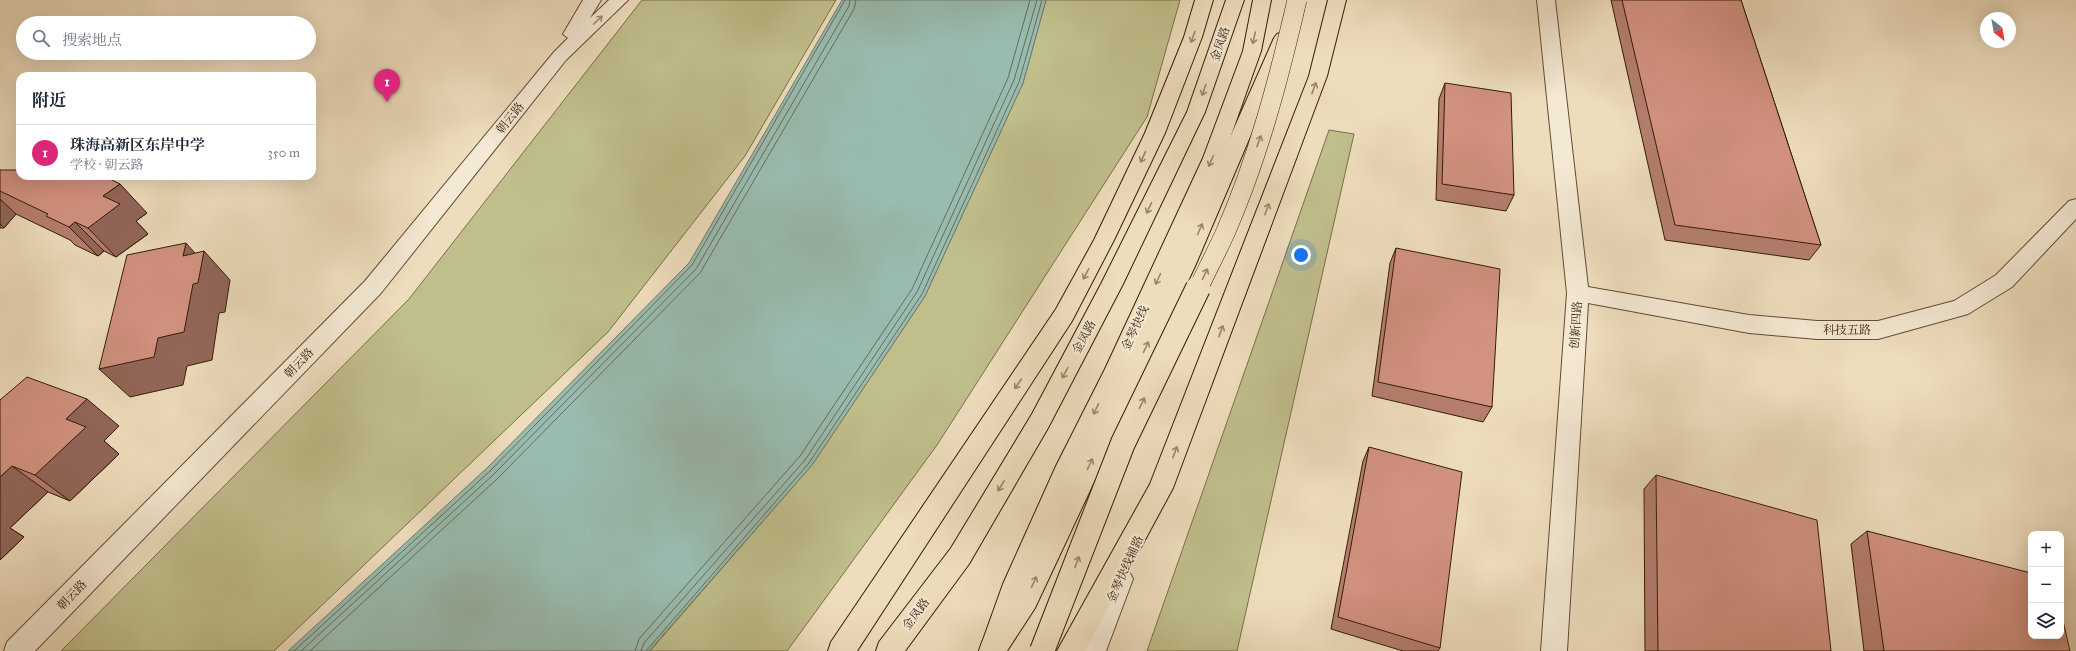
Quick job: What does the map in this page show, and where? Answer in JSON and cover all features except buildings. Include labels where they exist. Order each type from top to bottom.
[{"type":"main road","points":[[841,651],[1064,315],[1104,240],[1155,133],[1193,37],[1204,0]]},
{"type":"main road","name":"金凤路","points":[[889,651],[960,556],[1040,421],[1112,284],[1196,112],[1235,0]]},
{"type":"main road","name":"金琴快线","points":[[992,651],[1016,584],[1068,466],[1116,369],[1213,158],[1252,51],[1262,0]]},
{"type":"main road","points":[[1042,651],[1123,443],[1226,231],[1261,136],[1283,62],[1297,0]]},
{"type":"main road","points":[[992,651],[1026,599],[1175,285],[1300,0]]},
{"type":"main road","points":[[1070,651],[1161,488],[1318,76],[1337,0]]},
{"type":"street","name":"朝云路","points":[[560,56],[592,0]]},
{"type":"street","name":"朝云路","points":[[17,651],[373,287],[560,56],[618,0]]},
{"type":"street","name":"创新四路","points":[[1546,0],[1578,293],[1554,651]]},
{"type":"street","name":"科技五路","points":[[1578,293],[1750,324],[1817,330],[1878,330],[1960,308],[2004,281],[2076,206]]},
{"type":"street","name":"金琴快线辅路","points":[[1092,651],[1112,599],[1161,488]]},
{"type":"shaded area","points":[[642,0],[836,0],[745,156],[608,332],[274,651],[61,651],[409,299]]},
{"type":"shaded area","points":[[1046,0],[1180,0],[1147,117],[937,445],[787,651],[650,651],[812,465],[925,296],[1023,83]]},
{"type":"shaded area","points":[[1329,130],[1354,134],[1237,651],[1147,651]]},
{"type":"water","points":[[842,0],[1046,0],[1023,83],[925,296],[812,465],[649,651],[288,651],[487,468],[689,263]]},
{"type":"place","name":"珠海高新区东岸中学","points":[[387,102]]}]
